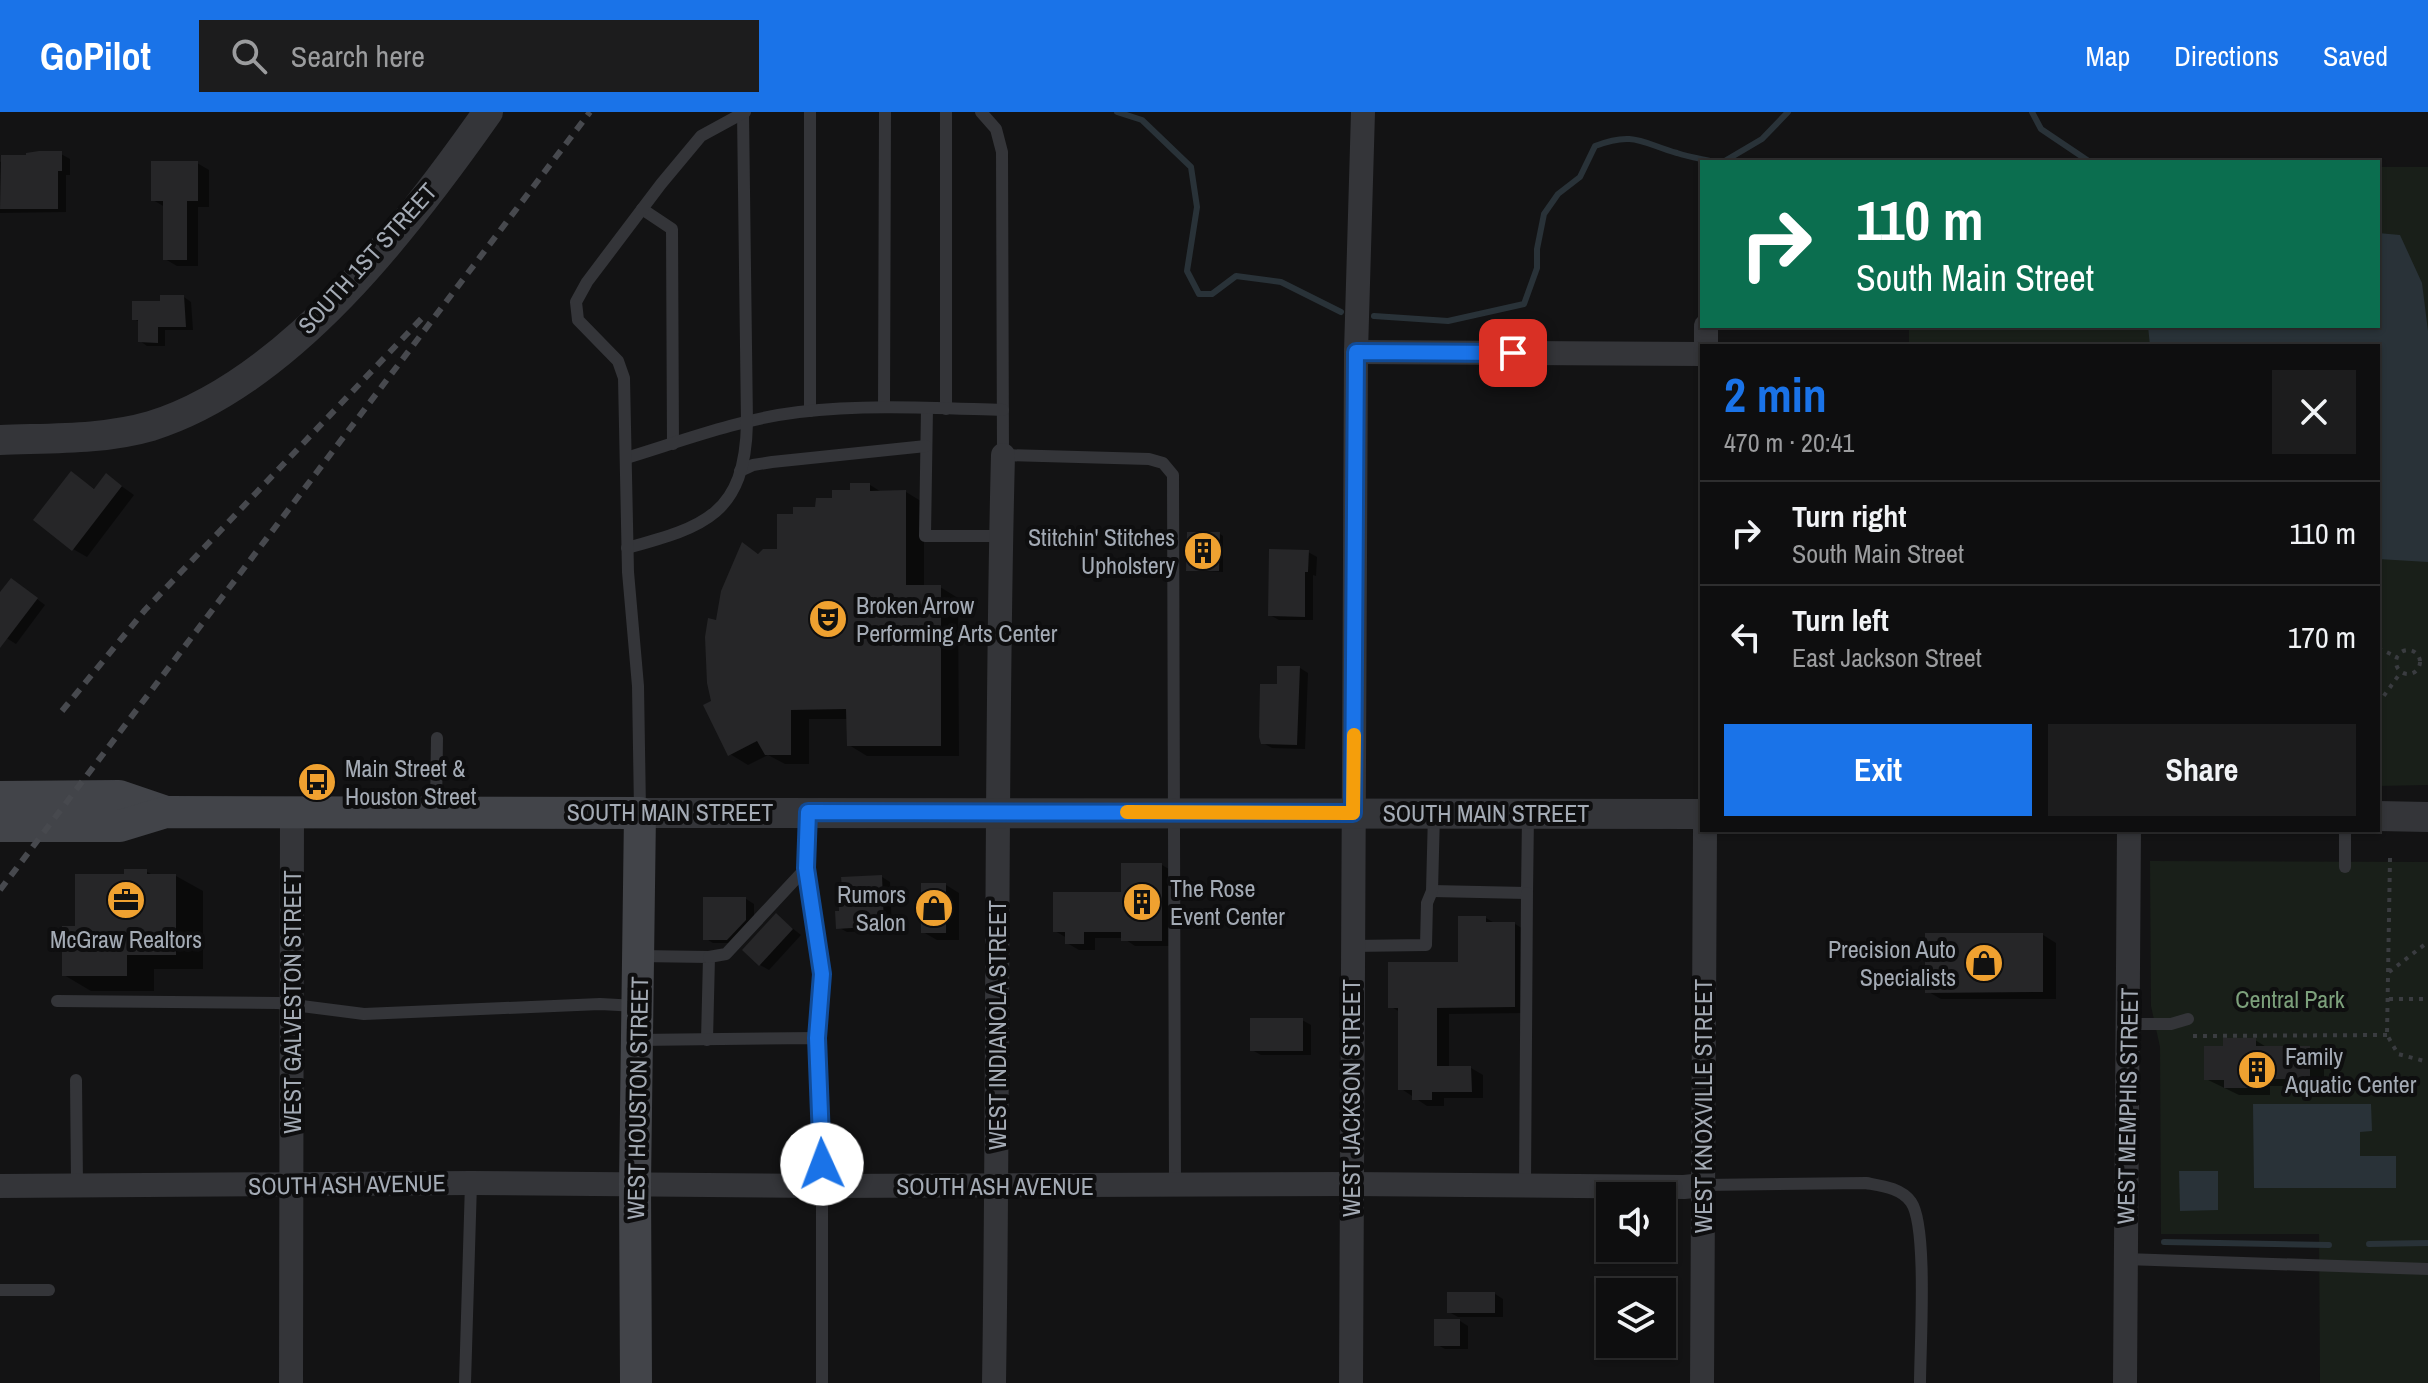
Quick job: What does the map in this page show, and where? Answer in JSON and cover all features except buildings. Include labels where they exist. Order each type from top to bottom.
[{"type":"main road","name":"SOUTH MAIN STREET","points":[[0,797],[119,796],[166,812]]},
{"type":"main road","name":"SOUTH MAIN STREET","points":[[0,826],[120,826],[166,812],[640,813]]},
{"type":"main road","name":"WEST HOUSTON STREET","points":[[636,1383],[640,813]]},
{"type":"street","name":"SOUTH 1ST STREET","points":[[12,440],[107,434],[149,426],[205,403],[259,368],[324,312],[357,277],[422,200],[488,112]]},
{"type":"street","name":"WEST JACKSON STREET","points":[[1351,1383],[1356,352],[1363,112]]},
{"type":"street","points":[[1356,352],[1700,354]]},
{"type":"street","points":[[0,457],[12,440]]},
{"type":"street","name":"WEST INDIANOLA STREET","points":[[994,1383],[996,812],[1003,455]]},
{"type":"street","name":"WEST GALVESTON STREET","points":[[291,1383],[292,813]]},
{"type":"street","name":"SOUTH MAIN STREET","points":[[640,813],[1700,814]]},
{"type":"street","points":[[2380,816],[2428,817]]},
{"type":"street","name":"WEST KNOXVILLE STREET","points":[[1702,1383],[1705,832]]},
{"type":"street","name":"WEST MEMPHIS STREET","points":[[2125,1383],[2129,832]]},
{"type":"street","name":"SOUTH ASH AVENUE","points":[[0,1186],[471,1183],[997,1187],[1703,1185]]},
{"type":"lane","points":[[810,112],[810,411]]},
{"type":"lane","points":[[884,407],[885,112]]},
{"type":"lane","points":[[946,112],[946,409]]},
{"type":"lane","points":[[981,112],[996,129],[1002,152],[1003,455],[1149,459],[1163,463],[1173,475],[1175,1185]]},
{"type":"lane","points":[[627,548],[681,533],[702,523],[717,512],[729,497],[740,471],[747,423],[744,113],[701,136],[587,282],[576,302],[578,320],[618,361],[624,378],[627,548],[638,686],[640,813]]},
{"type":"lane","points":[[642,209],[672,229],[673,444]]},
{"type":"lane","points":[[626,458],[747,423],[810,411],[884,407],[1003,410]]},
{"type":"lane","points":[[927,408],[925,536],[1001,536]]},
{"type":"lane","points":[[740,471],[772,462],[926,446]]},
{"type":"lane","points":[[436,813],[437,738]]},
{"type":"lane","points":[[808,812],[806,868],[822,974],[817,1038],[822,1186],[822,1383]]},
{"type":"lane","points":[[1525,1185],[1528,812]]},
{"type":"lane","points":[[1352,946],[1426,945],[1427,903],[1432,891],[1434,813]]},
{"type":"lane","points":[[2345,832],[2345,867]]},
{"type":"lane","points":[[638,956],[709,957],[726,954],[806,868]]},
{"type":"lane","points":[[1432,891],[1527,893]]},
{"type":"lane","points":[[707,1040],[709,957]]},
{"type":"lane","points":[[57,1001],[291,1004],[364,1014],[600,1004],[637,1006]]},
{"type":"lane","points":[[2127,1024],[2171,1024],[2188,1019]]},
{"type":"lane","points":[[637,1040],[817,1038]]},
{"type":"lane","points":[[76,1080],[77,1185]]},
{"type":"lane","points":[[465,1383],[471,1183]]},
{"type":"lane","points":[[1703,1185],[1866,1183],[1888,1187],[1902,1194],[1911,1203],[1921,1232],[1920,1383]]},
{"type":"lane","points":[[2125,1259],[2428,1269]]},
{"type":"lane","points":[[0,1290],[49,1290]]},
{"type":"path","points":[[2380,649],[2397,657]]},
{"type":"path","points":[[2408,650],[2416,653],[2420,660],[2416,671],[2409,674],[2401,672],[2396,666],[2397,657],[2408,650]]},
{"type":"path","points":[[2380,701],[2401,672]]},
{"type":"path","points":[[2390,858],[2387,1035],[2398,1054],[2428,1062]]},
{"type":"path","points":[[2389,972],[2428,942]]},
{"type":"path","points":[[2389,999],[2428,999]]},
{"type":"path","points":[[2191,1036],[2387,1035]]},
{"type":"green space","points":[[2380,167],[2428,167],[2428,785],[2380,786],[2380,344],[1909,344],[1909,328],[2380,328]]},
{"type":"green space","name":"Central Park","points":[[2150,861],[2428,862],[2428,1383],[2320,1383],[2319,1234],[2161,1234],[2160,1047],[2151,1006]]},
{"type":"shaded area","points":[[2380,233],[2400,235],[2422,283],[2428,331],[2428,562],[2380,559],[2380,344],[2150,344],[2148,328],[2380,328]]},
{"type":"shaded area","points":[[2253,1104],[2371,1104],[2372,1131],[2360,1132],[2360,1156],[2396,1156],[2396,1188],[2254,1188]]},
{"type":"shaded area","points":[[2179,1171],[2218,1171],[2218,1210],[2180,1211]]},
{"type":"waterway","points":[[1117,112],[1142,120],[1191,167],[1197,207],[1187,271],[1199,294],[1212,294],[1236,276],[1281,282],[1341,312]]},
{"type":"waterway","points":[[1726,160],[1762,139],[1788,112]]},
{"type":"waterway","points":[[2032,112],[2041,129],[2087,160]]},
{"type":"waterway","points":[[1374,316],[1448,321],[1524,304],[1537,268],[1537,249],[1544,214],[1558,194],[1580,177],[1595,146],[1619,139],[1638,140],[1707,160]]},
{"type":"waterway","points":[[2164,1242],[2329,1245]]},
{"type":"waterway","points":[[2369,1244],[2428,1243]]},
{"type":"railway","points":[[0,890],[590,112]]},
{"type":"railway","points":[[62,711],[145,610],[424,316]]},
{"type":"slow traffic","points":[[1127,812],[1353,813],[1354,735]]},
{"type":"place","name":"Stitchin' Stitches Upholstery","points":[[1203,551]]},
{"type":"place","name":"Broken Arrow Performing Arts Center","points":[[828,619]]},
{"type":"place","name":"Main Street & Houston Street","points":[[317,782]]},
{"type":"place","name":"McGraw Realtors","points":[[126,900]]},
{"type":"place","name":"The Rose Event Center","points":[[1142,902]]},
{"type":"place","name":"Rumors Salon","points":[[934,908]]},
{"type":"place","name":"Precision Auto Specialists","points":[[1984,963]]},
{"type":"place","name":"Family Aquatic Center","points":[[2257,1070]]},
{"type":"route","points":[[822,1164],[817,1038],[822,974],[806,868],[808,812],[1353,813],[1356,352],[1513,353]]}]
